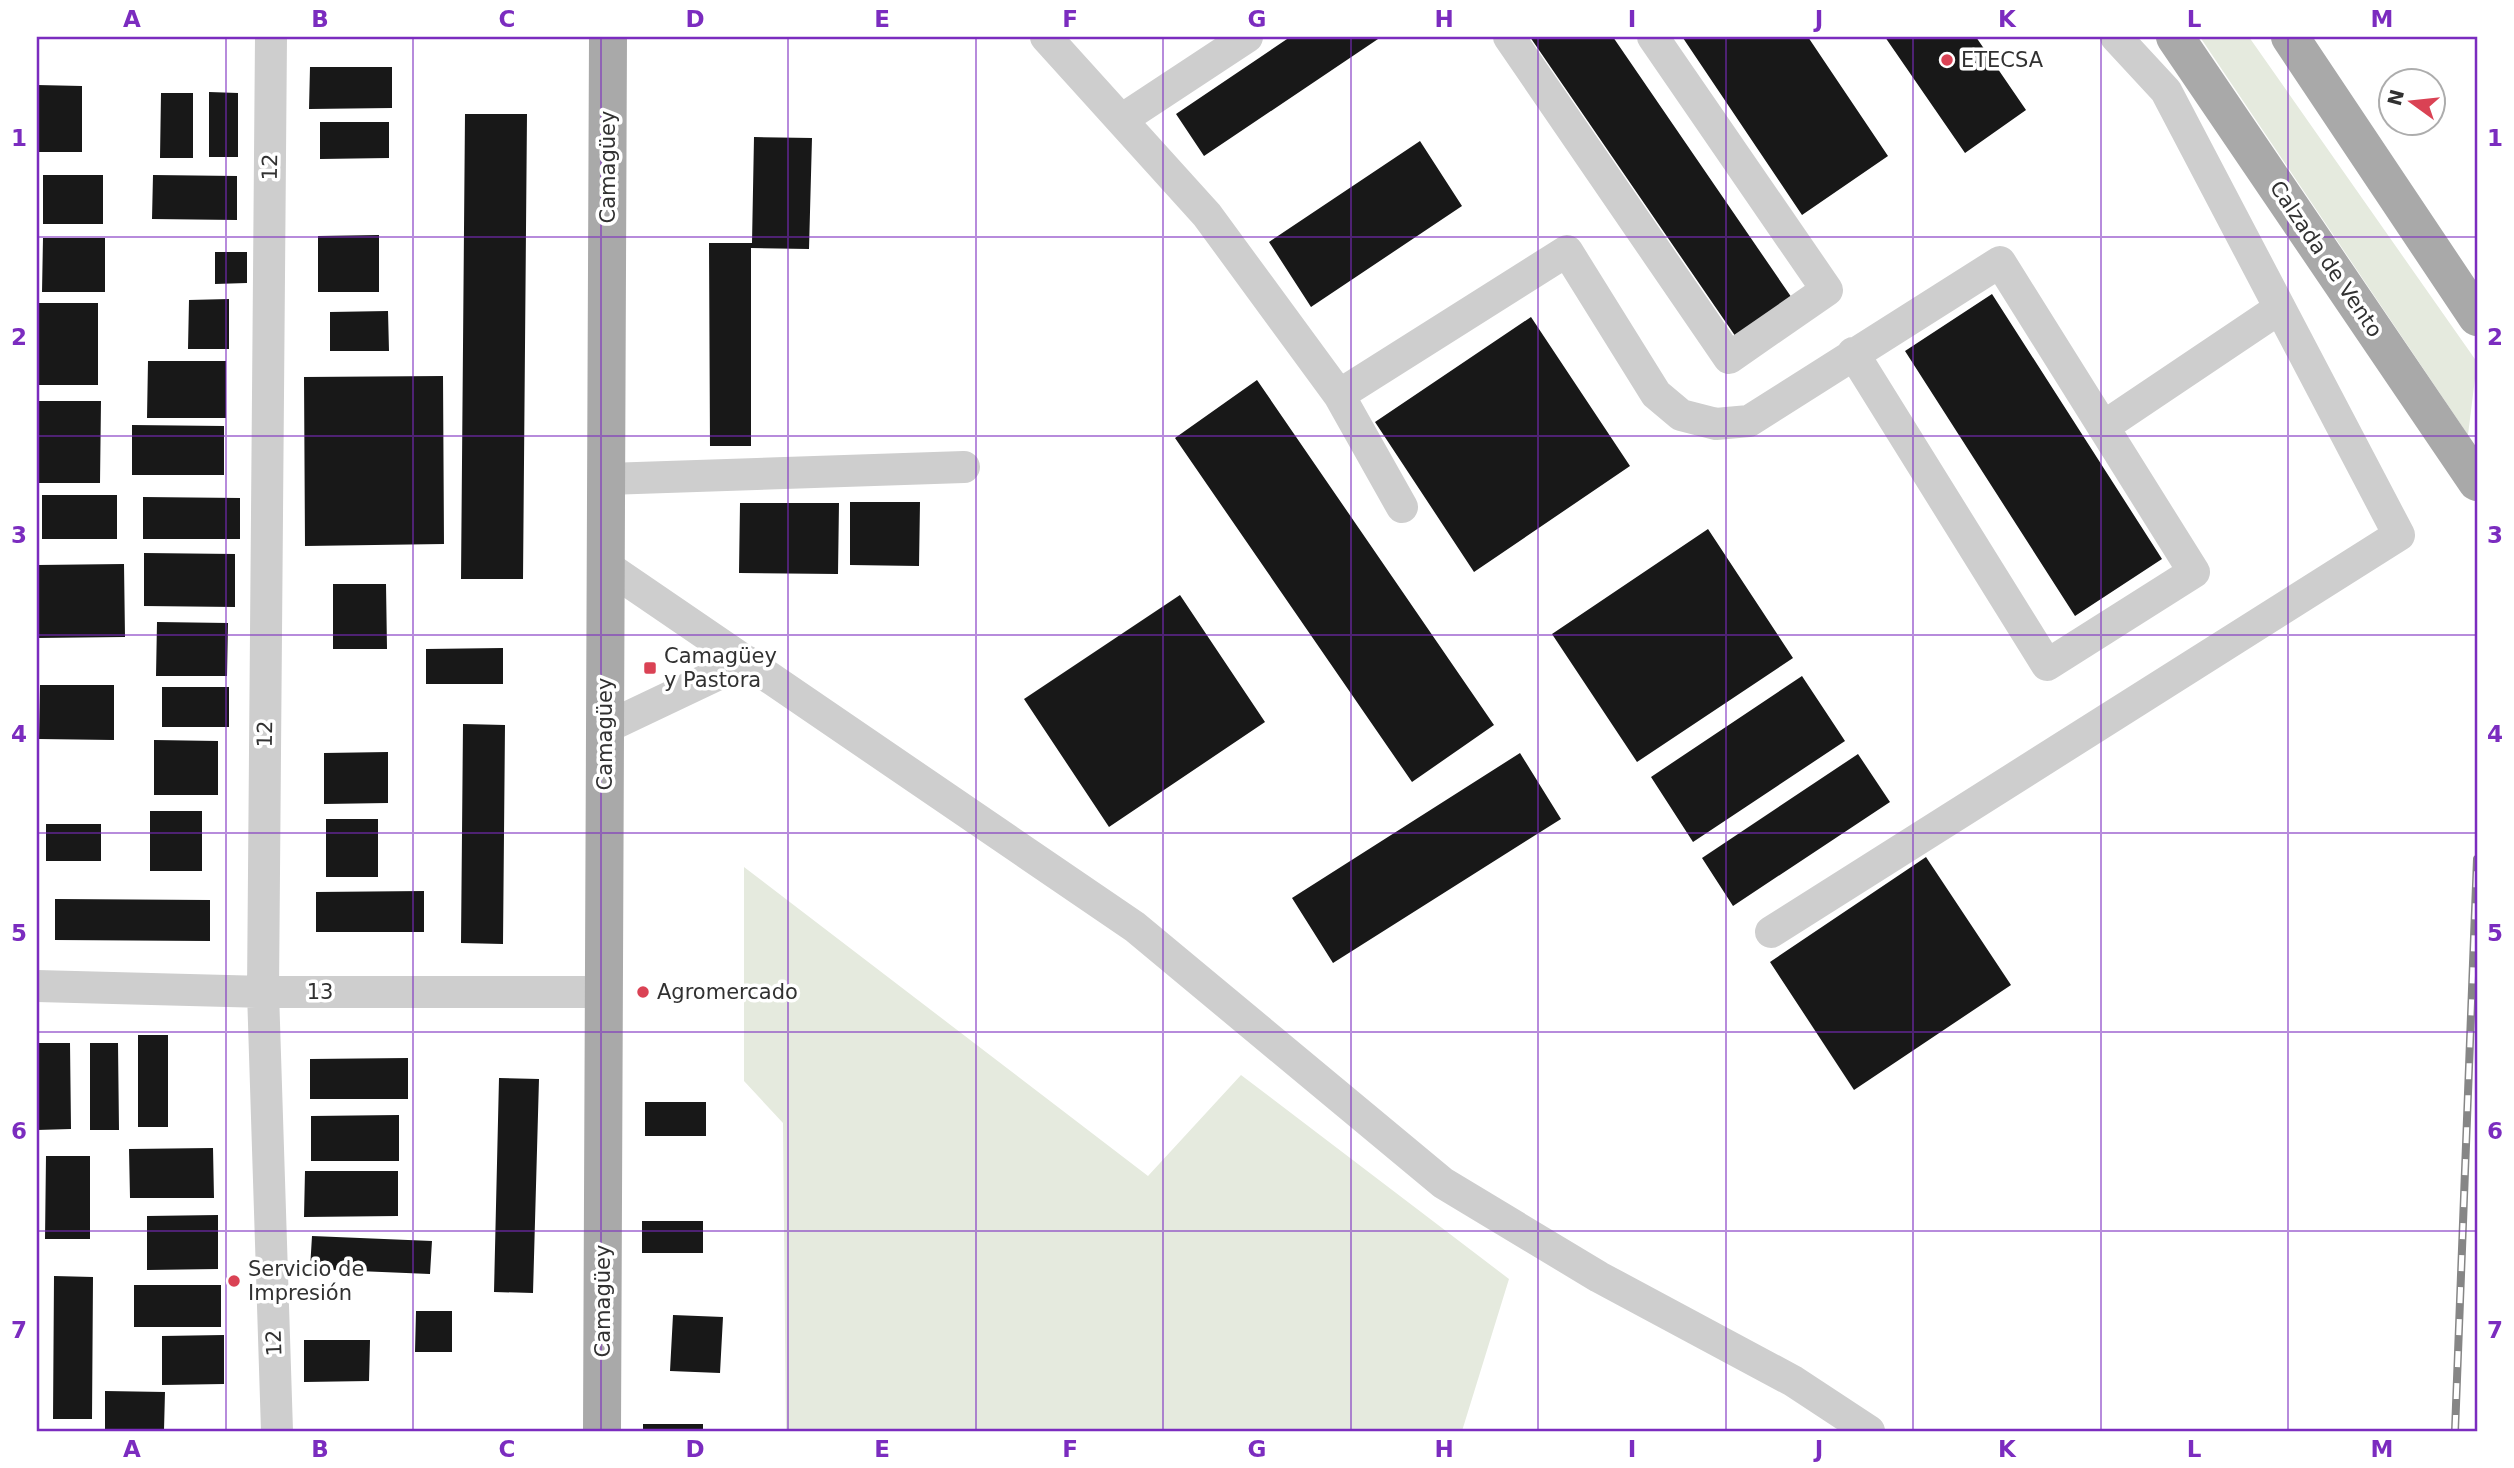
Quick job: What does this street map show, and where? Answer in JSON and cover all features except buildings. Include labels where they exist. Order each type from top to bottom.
[{"type":"main road","name":"Camagüey","points":[[602,1431],[608,37]]},
{"type":"main road","name":"Calzada de Vento","points":[[2175,37],[2477,482]]},
{"type":"main road","points":[[2290,37],[2477,317]]},
{"type":"street","name":"12","points":[[271,37],[262,992],[277,1431]]},
{"type":"street","points":[[1046,37],[1207,215],[1339,395],[1402,507]]},
{"type":"street","points":[[1121,120],[1247,37]]},
{"type":"street","points":[[1509,37],[1729,358],[1827,290],[1653,37]]},
{"type":"street","points":[[1771,932],[2399,535],[2166,92],[2116,37]]},
{"type":"street","points":[[1339,395],[1567,251],[1656,394],[1681,415],[1716,424],[1749,421],[1853,353],[2000,262],[2194,572],[2048,665],[1853,353]]},
{"type":"street","points":[[2103,427],[2280,308]]},
{"type":"street","points":[[607,479],[964,467]]},
{"type":"street","points":[[606,566],[1135,927],[1443,1183],[1599,1277],[1793,1381],[1869,1431]]},
{"type":"street","points":[[605,728],[746,661]]},
{"type":"street","name":"13","points":[[37,986],[262,992],[604,992]]},
{"type":"shaded area","points":[[2200,37],[2249,37],[2477,362],[2468,435]]},
{"type":"shaded area","points":[[744,867],[1148,1176],[1241,1075],[1509,1279],[1462,1431],[786,1431],[783,1123],[744,1081]]},
{"type":"railway","points":[[2455,1431],[2477,859]]},
{"type":"place","name":"ETECSA","points":[[1947,60]]},
{"type":"place","name":"Camagüey y Pastora","points":[[650,668]]},
{"type":"place","name":"Agromercado","points":[[643,992]]},
{"type":"place","name":"Servicio de Impresión","points":[[234,1281]]}]
